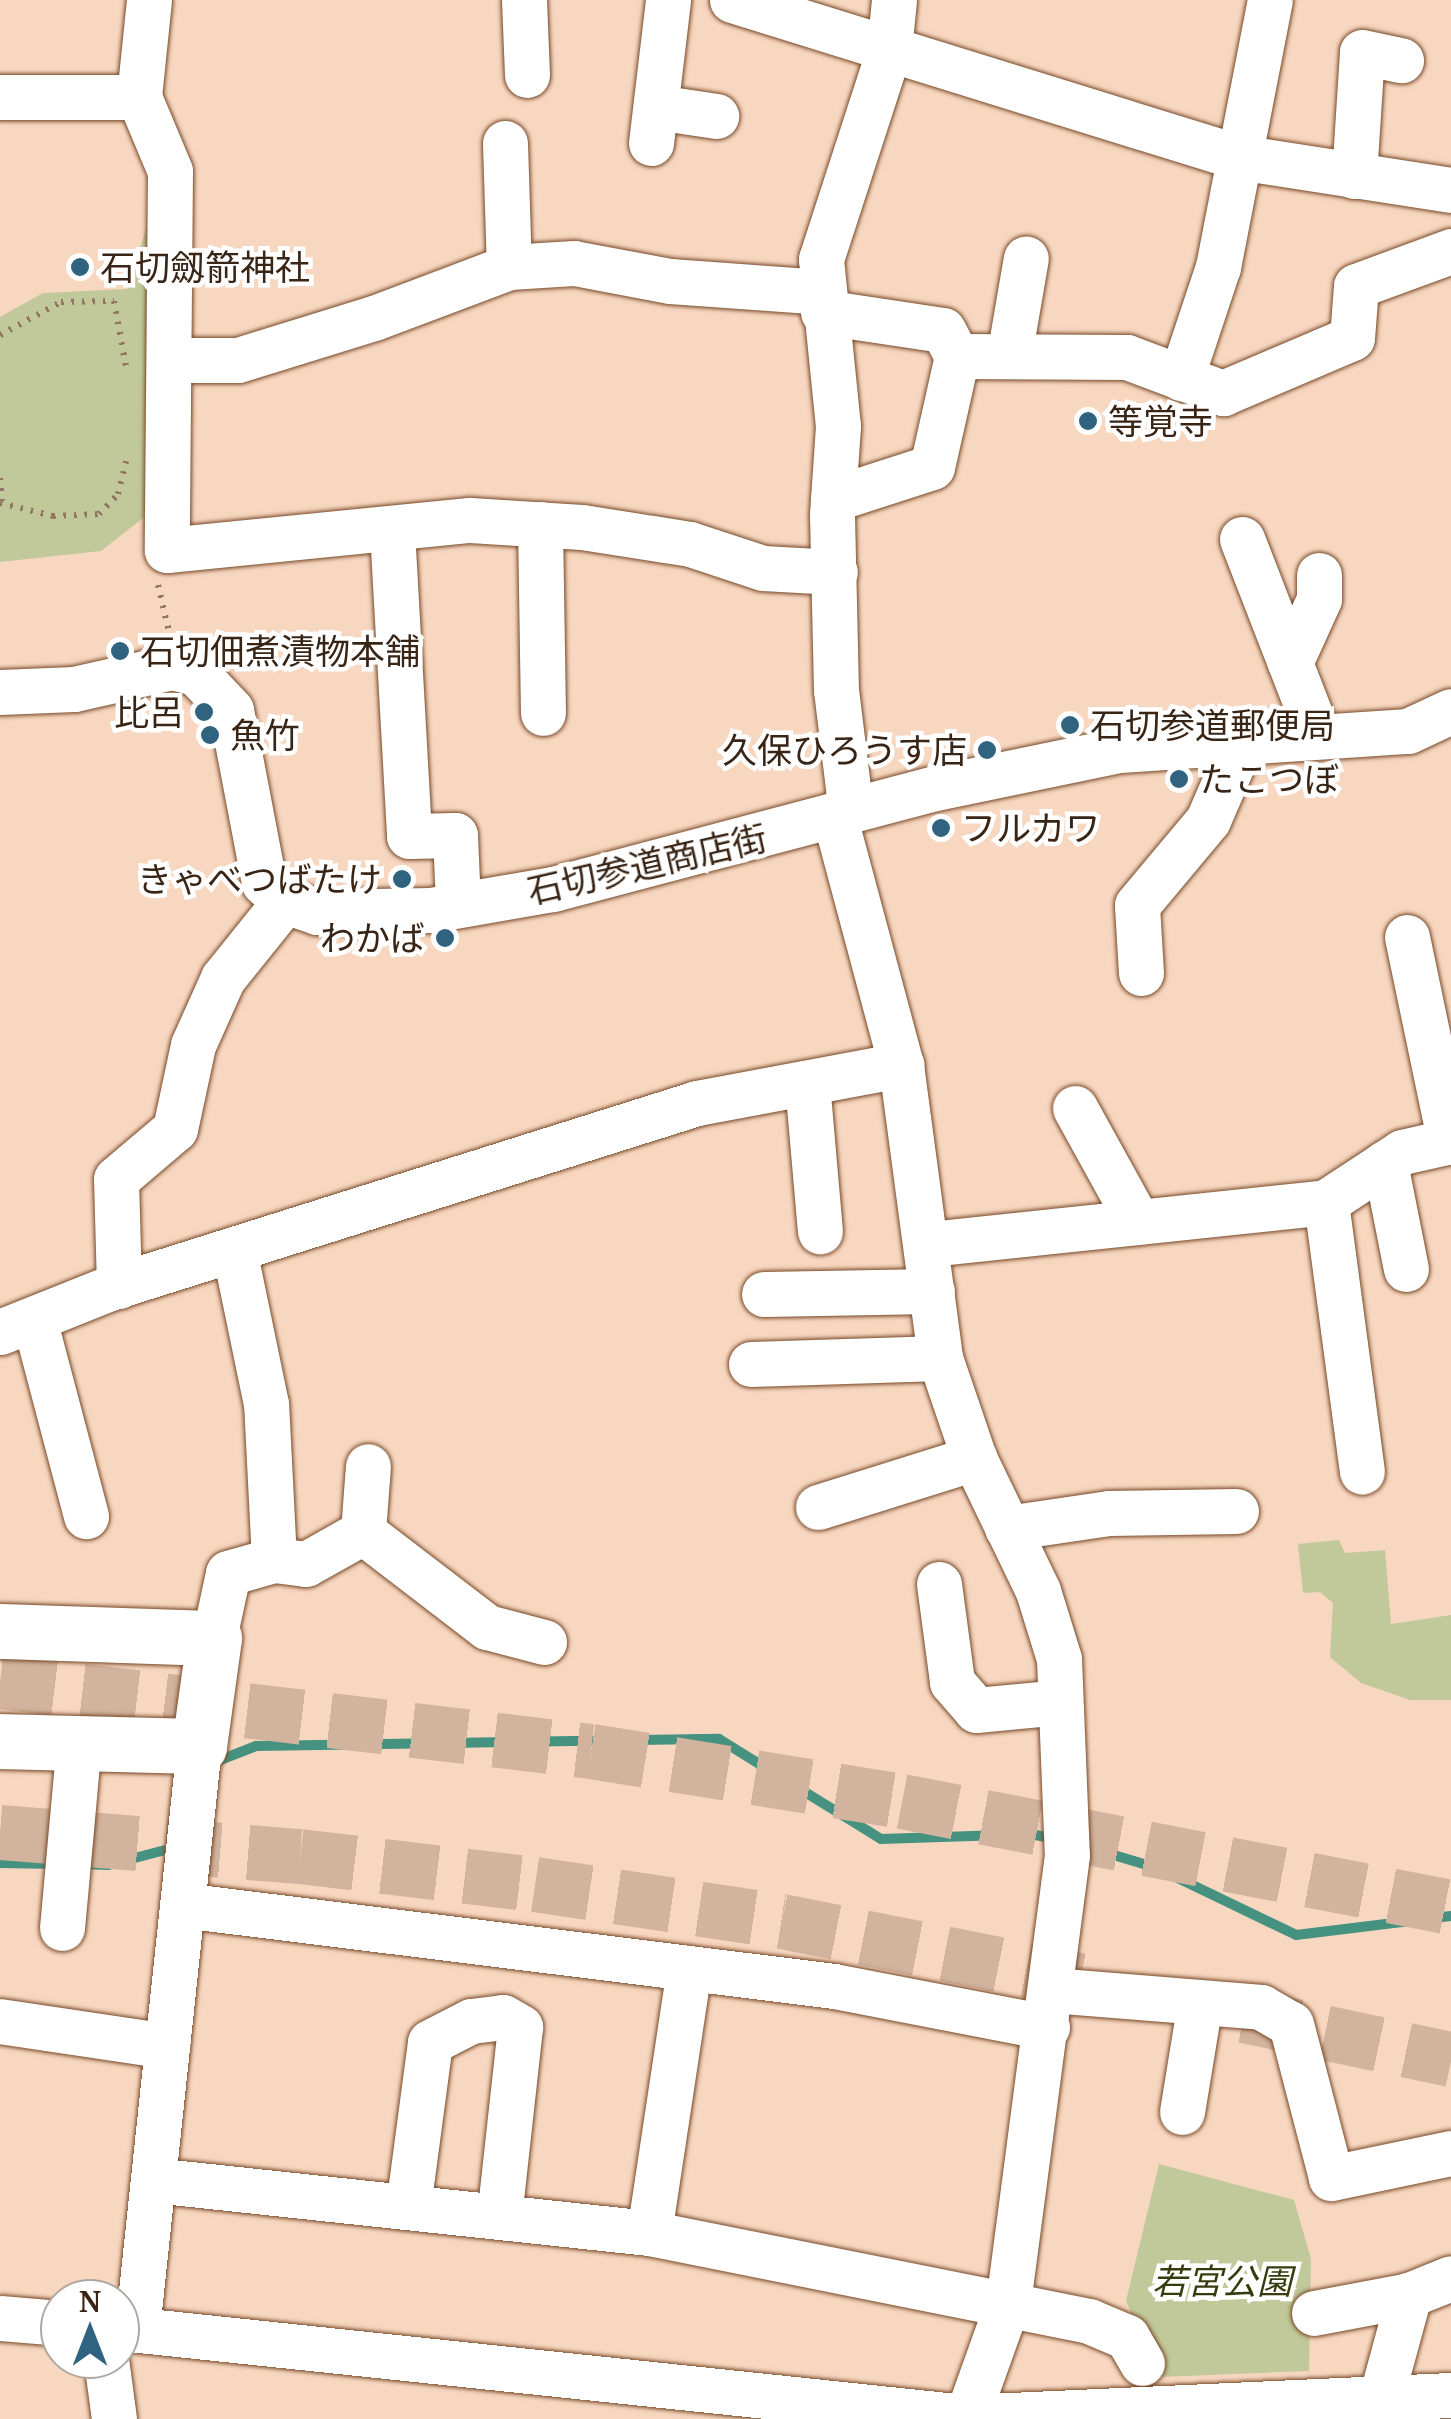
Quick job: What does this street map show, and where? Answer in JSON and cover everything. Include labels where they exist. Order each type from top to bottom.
[{"type":"main road","points":[[0,1630],[214,1638],[199,1746],[0,1740]]},
{"type":"street","points":[[148,0],[139,97],[170,171],[167,550],[470,520],[540,524],[690,544],[763,568],[834,572]]},
{"type":"street","points":[[524,0],[527,75]]},
{"type":"street","points":[[668,0],[654,125],[716,116]]},
{"type":"street","points":[[732,0],[1238,157],[1451,190]]},
{"type":"street","points":[[894,0],[889,50],[821,260],[822,302],[838,426],[833,499],[836,690],[849,796],[837,826],[858,918],[901,1065],[929,1244],[940,1358],[974,1458],[1054,1642],[1067,1855],[1008,2302],[966,2418]]},
{"type":"street","points":[[1181,378],[1218,267],[1270,0]]},
{"type":"street","points":[[1354,176],[1362,52],[1401,60]]},
{"type":"street","points":[[0,97],[139,97]]},
{"type":"street","points":[[505,143],[508,267]]},
{"type":"street","points":[[957,356],[1126,357],[1222,394],[1352,338],[1356,286],[1451,252]]},
{"type":"street","points":[[1009,356],[1026,258]]},
{"type":"street","points":[[169,360],[238,360],[374,318],[508,267],[574,263],[822,302],[943,330],[957,356],[932,468],[833,499]]},
{"type":"street","points":[[540,524],[543,713]]},
{"type":"street","points":[[392,530],[409,836],[455,835],[458,904]]},
{"type":"street","points":[[1242,538],[1318,735]]},
{"type":"street","points":[[1290,663],[1319,599],[1320,575]]},
{"type":"street","points":[[0,692],[74,688],[172,668],[196,673],[231,710],[257,868],[285,902],[223,978],[193,1045],[175,1130],[116,1180],[119,1286]]},
{"type":"street","name":"石切参道商店街","points":[[285,902],[317,912],[458,904],[553,889],[844,816],[936,788],[1120,750],[1243,739],[1408,732],[1451,711]]},
{"type":"street","points":[[1141,973],[1137,906],[1208,820],[1243,739]]},
{"type":"street","points":[[929,1244],[1326,1202],[1402,1152],[1451,1142],[1407,937]]},
{"type":"street","points":[[86,1516],[17,1326],[119,1286],[697,1103],[901,1065]]},
{"type":"street","points":[[806,1083],[820,1231]]},
{"type":"street","points":[[1075,1108],[1138,1222]]},
{"type":"street","points":[[1385,1163],[1406,1270]]},
{"type":"street","points":[[1326,1202],[1362,1472]]},
{"type":"street","points":[[234,1249],[266,1404],[274,1560]]},
{"type":"street","points":[[764,1294],[932,1291]]},
{"type":"street","points":[[750,1364],[940,1358]]},
{"type":"street","points":[[818,1507],[974,1458]]},
{"type":"street","points":[[362,1532],[368,1466]]},
{"type":"street","points":[[1007,1528],[1109,1514],[1236,1511]]},
{"type":"street","points":[[214,1638],[228,1573],[274,1560],[306,1564],[362,1532]]},
{"type":"street","points":[[362,1532],[487,1628],[544,1642]]},
{"type":"street","points":[[939,1584],[952,1682],[976,1710],[1060,1702]]},
{"type":"street","points":[[62,1928],[79,1742]]},
{"type":"street","points":[[133,2279],[153,2180],[199,1746]]},
{"type":"street","points":[[182,1905],[834,1986],[1049,2008],[1200,2002],[1261,2007],[1292,2024],[1331,2178],[1451,2154]]},
{"type":"street","points":[[649,2233],[688,1968]]},
{"type":"street","points":[[1182,2112],[1200,2002]]},
{"type":"street","points":[[408,2207],[430,2042],[471,2021],[502,2017],[520,2027],[499,2216]]},
{"type":"street","points":[[0,2021],[167,2046]]},
{"type":"street","points":[[153,2180],[649,2233],[1090,2320],[1128,2337],[1142,2363]]},
{"type":"street","points":[[1314,2313],[1408,2295],[1451,2278]]},
{"type":"street","points":[[1382,2398],[1408,2295]]},
{"type":"street","points":[[0,2318],[40,2321]]},
{"type":"street","points":[[140,2341],[966,2418],[1277,2411],[1382,2398],[1437,2404]]},
{"type":"street","points":[[114,2419],[118,2379]]},
{"type":"path","points":[[0,335],[61,302],[114,301],[122,320],[127,390]]},
{"type":"path","points":[[0,478],[1,502],[53,516],[100,514],[118,494],[130,438],[166,438]]},
{"type":"path","points":[[167,550],[159,555],[157,581],[172,668]]},
{"type":"green space","points":[[153,207],[152,511],[101,551],[0,562],[0,317],[43,293],[127,289]]},
{"type":"green space","points":[[1339,1540],[1345,1553],[1385,1550],[1391,1624],[1451,1615],[1451,1700],[1410,1700],[1361,1683],[1330,1657],[1333,1603],[1320,1592],[1303,1593],[1298,1544]]},
{"type":"green space","name":"若宮公園","points":[[1159,2164],[1294,2200],[1311,2259],[1309,2371],[1160,2377],[1126,2301]]},
{"type":"waterway","points":[[215,1762],[256,1746],[719,1739],[881,1839],[1031,1834],[1055,1839]]},
{"type":"waterway","points":[[1077,1844],[1157,1868],[1296,1935],[1451,1916]]},
{"type":"waterway","points":[[79,1864],[108,1865],[173,1848]]},
{"type":"waterway","points":[[0,1863],[57,1864]]},
{"type":"tunnel","points":[[0,1681],[591,1751],[902,1801],[1451,1907]]},
{"type":"tunnel","points":[[0,1832],[300,1856],[535,1884],[782,1921],[1101,1984]]},
{"type":"tunnel","points":[[1244,2015],[1451,2059]]},
{"type":"place","name":"石切劔箭神社","points":[[80,267]]},
{"type":"place","name":"等覚寺","points":[[1088,421]]},
{"type":"place","name":"石切佃煮漬物本舗","points":[[120,651]]},
{"type":"place","name":"比呂","points":[[204,712]]},
{"type":"place","name":"石切参道郵便局","points":[[1070,725]]},
{"type":"place","name":"魚竹","points":[[210,735]]},
{"type":"place","name":"久保ひろうす店","points":[[987,750]]},
{"type":"place","name":"たこつぼ","points":[[1179,779]]},
{"type":"place","name":"フルカワ","points":[[941,828]]},
{"type":"place","name":"きゃべつばたけ","points":[[402,879]]},
{"type":"place","name":"わかば","points":[[445,938]]}]
